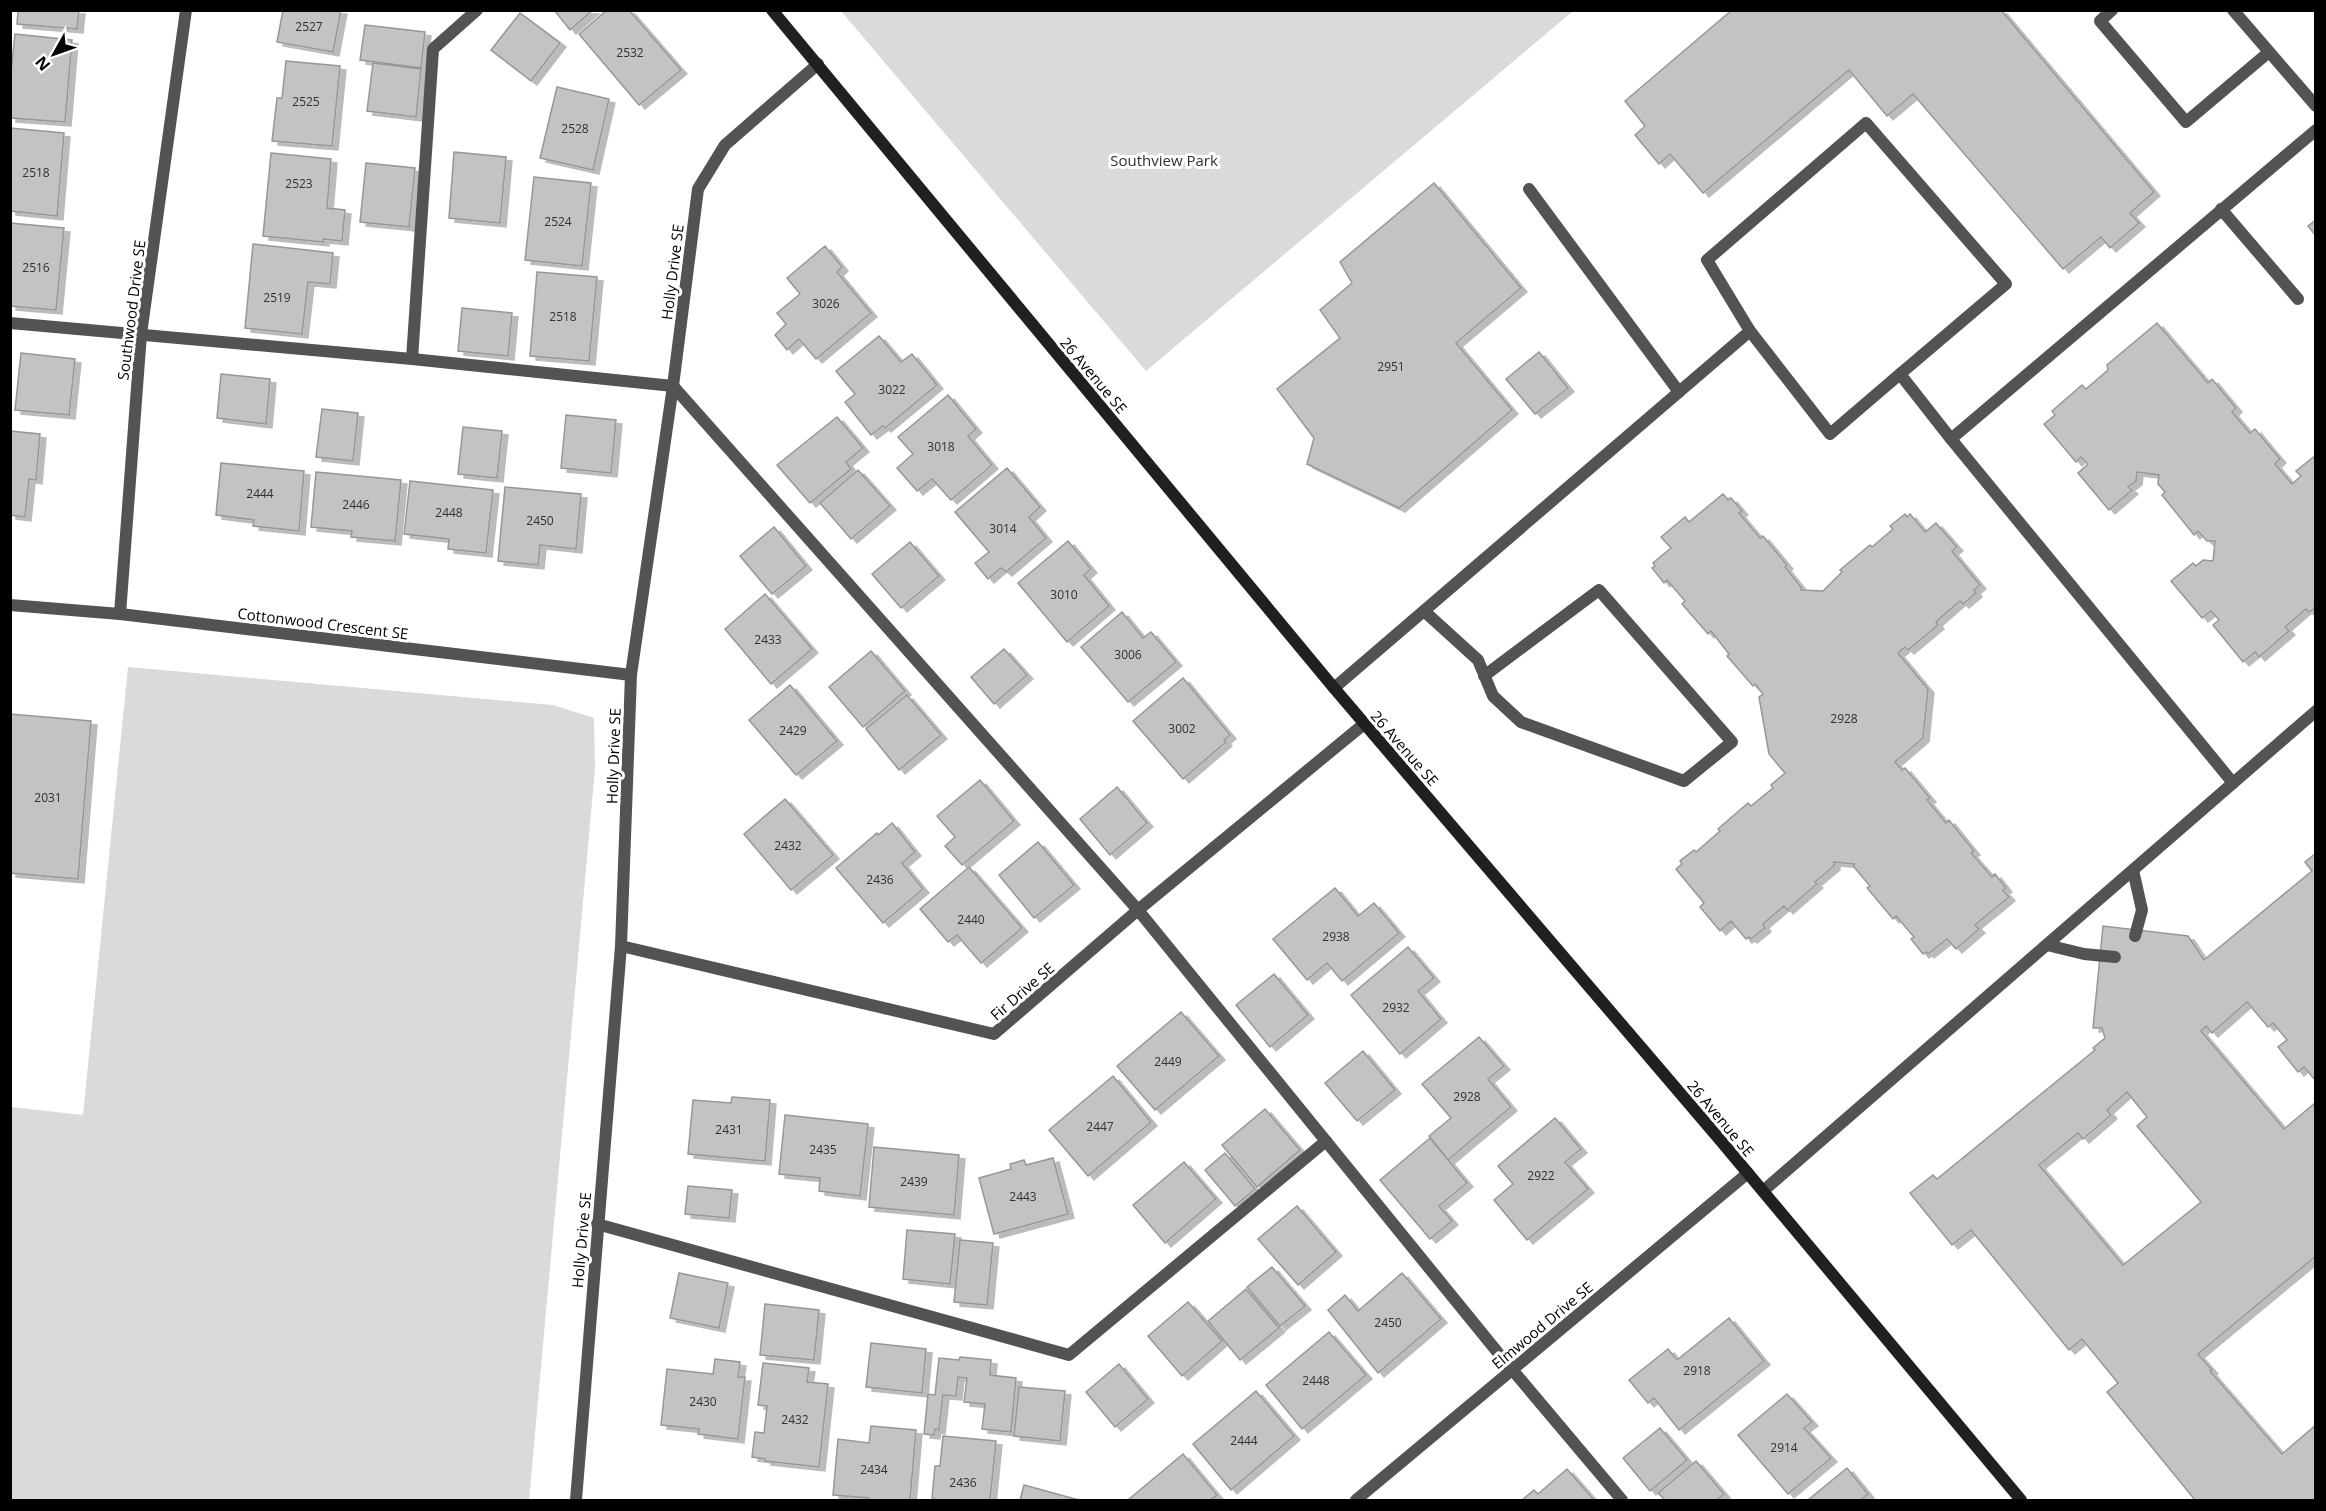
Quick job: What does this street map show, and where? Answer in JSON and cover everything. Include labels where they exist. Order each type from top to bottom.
[{"type":"street","name":"Southwood Drive SE","points":[[120,615],[141,334],[186,10]]},
{"type":"street","points":[[412,359],[433,49],[477,10]]},
{"type":"street","name":"26 Avenue SE","points":[[771,10],[1364,724],[1748,1173],[2021,1500]]},
{"type":"street","points":[[2112,10],[2100,21],[2186,122],[2269,52]]},
{"type":"street","points":[[2233,10],[2316,106]]},
{"type":"street","name":"Holly Drive SE","points":[[576,1500],[621,945],[632,675],[698,189],[725,145],[818,64]]},
{"type":"street","points":[[1866,123],[2006,284],[1900,374],[1830,434],[1750,331],[1707,260],[1866,123]]},
{"type":"street","points":[[1951,439],[2316,130]]},
{"type":"street","points":[[1529,189],[1679,392]]},
{"type":"street","points":[[2221,209],[2298,299]]},
{"type":"street","points":[[10,323],[412,359],[673,386],[1138,910],[1512,1369],[1622,1500]]},
{"type":"street","points":[[1334,688],[1750,331]]},
{"type":"street","points":[[1900,374],[2233,783]]},
{"type":"street","points":[[1424,611],[1478,660],[1484,676],[1493,696],[1521,722],[1684,781],[1732,742],[1599,590],[1484,676]]},
{"type":"street","name":"Cottonwood Crescent SE","points":[[10,605],[120,615],[632,675]]},
{"type":"street","points":[[1763,1191],[2316,711]]},
{"type":"street","name":"Fir Drive SE","points":[[621,945],[994,1034],[1138,910],[1364,724]]},
{"type":"street","points":[[2133,870],[2142,910],[2136,936]]},
{"type":"street","points":[[2047,945],[2084,954],[2115,957]]},
{"type":"street","points":[[597,1224],[1069,1355],[1326,1141]]},
{"type":"street","name":"Elmwood Drive SE","points":[[1356,1500],[1748,1173]]},
{"type":"green space","name":"Southview Park","points":[[841,11],[1573,11],[1146,371]]},
{"type":"green space","points":[[128,667],[553,705],[594,718],[595,769],[529,1500],[11,1500],[11,1107],[83,1115]]},
{"type":"building","points":[[18,10],[79,10],[77,29],[17,24]]},
{"type":"building","points":[[283,10],[341,10],[333,52],[277,42]]},
{"type":"building","points":[[554,10],[593,10],[570,30]]},
{"type":"building","points":[[607,10],[629,10],[681,70],[639,105],[579,34]]},
{"type":"building","points":[[1732,10],[2001,10],[2154,192],[2130,213],[2139,223],[2110,248],[2101,237],[2063,269],[1913,94],[1887,116],[1849,70],[1703,193],[1670,154],[1659,164],[1635,135],[1645,126],[1625,101]]},
{"type":"building","points":[[520,13],[560,43],[531,81],[491,50]]},
{"type":"building","points":[[365,25],[425,32],[421,68],[360,60]]},
{"type":"building","points":[[15,34],[72,40],[65,122],[10,118],[10,82]]},
{"type":"building","points":[[286,61],[340,66],[332,146],[272,141],[277,98],[282,98]]},
{"type":"building","points":[[373,63],[421,69],[416,117],[367,111]]},
{"type":"building","points":[[557,87],[609,99],[593,170],[540,158]]},
{"type":"building","points":[[10,128],[64,133],[57,216],[10,211]]},
{"type":"building","points":[[454,152],[506,157],[500,223],[449,218]]},
{"type":"building","points":[[271,153],[331,159],[327,208],[345,210],[342,241],[323,239],[323,242],[263,236]]},
{"type":"building","points":[[366,163],[415,168],[409,227],[360,222]]},
{"type":"building","points":[[534,177],[591,183],[582,266],[525,260]]},
{"type":"building","points":[[1434,183],[1521,288],[1456,343],[1512,410],[1399,508],[1307,464],[1314,438],[1277,389],[1340,338],[1320,310],[1352,283],[1340,262]]},
{"type":"building","points":[[2316,220],[2316,236],[2308,226]]},
{"type":"building","points":[[10,223],[64,228],[56,310],[10,306]]},
{"type":"building","points":[[253,244],[333,253],[330,284],[308,282],[302,334],[245,328]]},
{"type":"building","points":[[825,246],[842,267],[837,272],[871,313],[816,359],[799,339],[787,350],[775,335],[786,324],[777,313],[800,294],[787,278]]},
{"type":"building","points":[[537,272],[597,277],[589,361],[530,356]]},
{"type":"building","points":[[462,308],[512,313],[508,356],[458,351]]},
{"type":"building","points":[[2157,323],[2208,383],[2212,379],[2236,408],[2232,412],[2250,433],[2255,429],[2280,459],[2275,464],[2292,484],[2301,476],[2296,471],[2316,455],[2316,607],[2309,612],[2306,609],[2285,627],[2289,631],[2259,657],[2255,652],[2243,662],[2213,625],[2219,620],[2211,611],[2202,618],[2171,581],[2193,563],[2196,566],[2203,560],[2213,561],[2215,541],[2207,541],[2198,531],[2194,535],[2162,495],[2165,492],[2158,484],[2159,475],[2137,472],[2136,481],[2128,487],[2132,490],[2109,510],[2078,473],[2088,464],[2081,457],[2076,462],[2044,424],[2055,415],[2052,411],[2082,385],[2086,389],[2108,370],[2107,365]]},
{"type":"building","points":[[879,336],[901,362],[912,354],[937,385],[885,428],[883,426],[871,435],[845,402],[855,394],[836,371]]},
{"type":"building","points":[[1539,352],[1568,388],[1535,414],[1506,379]]},
{"type":"building","points":[[21,353],[75,359],[69,415],[15,410]]},
{"type":"building","points":[[221,374],[270,379],[266,424],[217,418]]},
{"type":"building","points":[[948,395],[976,429],[968,436],[992,465],[951,500],[932,479],[917,491],[897,468],[913,454],[898,437]]},
{"type":"building","points":[[322,409],[358,413],[353,461],[316,457]]},
{"type":"building","points":[[566,415],[616,420],[611,473],[561,468]]},
{"type":"building","points":[[837,417],[863,448],[846,462],[851,469],[810,503],[777,465]]},
{"type":"building","points":[[463,427],[502,431],[497,478],[458,474]]},
{"type":"building","points":[[10,431],[40,434],[36,480],[29,479],[25,517],[10,515]]},
{"type":"building","points":[[221,463],[304,471],[299,531],[253,526],[254,520],[216,515]]},
{"type":"building","points":[[1007,468],[1040,507],[1029,517],[1046,538],[1006,572],[1001,568],[988,579],[975,563],[989,552],[955,512]]},
{"type":"building","points":[[858,470],[890,506],[851,539],[820,503]]},
{"type":"building","points":[[316,472],[401,480],[395,541],[351,537],[352,531],[311,527]]},
{"type":"building","points":[[410,481],[493,490],[486,553],[448,549],[449,539],[404,534]]},
{"type":"building","points":[[505,487],[581,494],[576,549],[540,545],[538,565],[498,561]]},
{"type":"building","points":[[1723,494],[1728,500],[1731,498],[1742,511],[1739,513],[1760,538],[1763,536],[1787,565],[1785,567],[1801,590],[1823,591],[1842,572],[1840,570],[1893,529],[1890,526],[1905,514],[1907,517],[1910,514],[1925,532],[1936,523],[1957,547],[1952,551],[1980,585],[1974,590],[1976,593],[1963,604],[1960,601],[1936,622],[1938,625],[1908,650],[1905,647],[1898,653],[1928,689],[1923,738],[1895,762],[1902,770],[1905,768],[1930,798],[1927,800],[1946,823],[1949,820],[1974,851],[1971,853],[1992,877],[1995,874],[2006,888],[2003,890],[2009,897],[1975,925],[1979,929],[1956,949],[1947,939],[1928,954],[1926,952],[1923,954],[1911,939],[1914,937],[1896,916],[1893,919],[1867,888],[1870,886],[1854,864],[1834,862],[1834,866],[1815,882],[1817,884],[1787,910],[1784,906],[1763,924],[1765,928],[1751,939],[1749,937],[1746,939],[1731,921],[1720,931],[1700,907],[1704,903],[1676,869],[1682,864],[1680,861],[1694,850],[1696,852],[1748,803],[1751,806],[1773,788],[1771,785],[1785,773],[1769,754],[1759,697],[1763,694],[1727,656],[1729,654],[1711,631],[1708,634],[1682,604],[1685,601],[1667,580],[1664,583],[1652,568],[1655,566],[1653,563],[1671,548],[1661,537],[1685,517],[1689,522]]},
{"type":"building","points":[[774,527],[806,566],[772,594],[740,556]]},
{"type":"building","points":[[1068,541],[1091,569],[1084,575],[1109,606],[1067,642],[1018,583]]},
{"type":"building","points":[[910,542],[939,576],[901,608],[872,574]]},
{"type":"building","points":[[765,594],[812,649],[771,684],[725,629]]},
{"type":"building","points":[[1122,612],[1143,638],[1151,632],[1176,662],[1128,702],[1081,647]]},
{"type":"building","points":[[1004,649],[1027,675],[994,704],[971,677]]},
{"type":"building","points":[[871,651],[905,691],[863,727],[829,687]]},
{"type":"building","points":[[1183,678],[1230,735],[1224,740],[1226,742],[1183,779],[1133,721]]},
{"type":"building","points":[[790,685],[837,741],[796,775],[749,720]]},
{"type":"building","points":[[907,695],[941,735],[899,770],[866,729]]},
{"type":"building","points":[[10,714],[91,721],[78,879],[10,873]]},
{"type":"building","points":[[980,780],[1014,821],[962,865],[945,846],[955,837],[937,816]]},
{"type":"building","points":[[1117,787],[1147,823],[1110,855],[1080,819]]},
{"type":"building","points":[[785,799],[833,855],[791,890],[744,834]]},
{"type":"building","points":[[892,823],[915,852],[902,863],[923,889],[883,923],[836,868]]},
{"type":"building","points":[[1038,842],[1074,885],[1034,918],[999,875]]},
{"type":"building","points":[[2316,853],[2316,1081],[2304,1067],[2298,1072],[2278,1047],[2287,1040],[2273,1023],[2268,1027],[2247,1002],[2212,1033],[2206,1026],[2201,1031],[2284,1129],[2316,1102],[2316,1256],[2198,1354],[2282,1454],[2316,1425],[2316,1498],[2313,1500],[2195,1500],[2107,1392],[2118,1383],[2082,1339],[2069,1350],[1971,1230],[1952,1245],[1910,1193],[1933,1175],[1937,1179],[2095,1050],[2093,1048],[2105,1038],[2102,1028],[2093,1028],[2103,926],[2188,936],[2204,960],[2312,871],[2305,862]],"holes":[[[2127,1092],[2147,1117],[2137,1126],[2201,1202],[2123,1265],[2039,1165],[2078,1133],[2083,1139],[2111,1115],[2107,1110]]]},
{"type":"building","points":[[969,867],[1022,928],[981,963],[957,935],[948,942],[920,909]]},
{"type":"building","points":[[1335,888],[1358,916],[1374,903],[1399,933],[1342,981],[1327,963],[1307,980],[1273,939]]},
{"type":"building","points":[[1408,947],[1434,978],[1418,991],[1441,1019],[1400,1054],[1351,995]]},
{"type":"building","points":[[1274,974],[1308,1015],[1270,1047],[1236,1005]]},
{"type":"building","points":[[1181,1012],[1219,1056],[1155,1110],[1117,1066]]},
{"type":"building","points":[[1479,1037],[1504,1066],[1488,1079],[1511,1107],[1448,1160],[1429,1136],[1451,1118],[1422,1084]]},
{"type":"building","points":[[1363,1051],[1395,1090],[1357,1121],[1325,1083]]},
{"type":"building","points":[[1113,1076],[1151,1122],[1088,1176],[1049,1130]]},
{"type":"building","points":[[732,1097],[770,1100],[765,1161],[688,1154],[693,1100],[731,1103]]},
{"type":"building","points":[[1265,1109],[1300,1150],[1257,1187],[1222,1145]]},
{"type":"building","points":[[785,1115],[868,1124],[860,1196],[819,1191],[820,1178],[779,1174]]},
{"type":"building","points":[[1555,1118],[1581,1149],[1565,1162],[1588,1189],[1527,1240],[1494,1200],[1513,1184],[1498,1166]]},
{"type":"building","points":[[1430,1138],[1467,1183],[1439,1206],[1452,1221],[1430,1239],[1380,1180]]},
{"type":"building","points":[[874,1147],[959,1155],[954,1215],[869,1207]]},
{"type":"building","points":[[1225,1153],[1255,1189],[1235,1206],[1205,1170]]},
{"type":"building","points":[[1053,1158],[1068,1214],[994,1234],[979,1178],[1011,1169],[1010,1164],[1024,1160],[1026,1165]]},
{"type":"building","points":[[1184,1162],[1216,1199],[1165,1243],[1133,1205]]},
{"type":"building","points":[[688,1186],[732,1190],[729,1218],[685,1214]]},
{"type":"building","points":[[1297,1206],[1336,1252],[1298,1285],[1258,1239]]},
{"type":"building","points":[[907,1230],[955,1234],[950,1284],[903,1279]]},
{"type":"building","points":[[960,1240],[993,1243],[987,1305],[954,1302]]},
{"type":"building","points":[[1272,1267],[1305,1306],[1280,1326],[1247,1287]]},
{"type":"building","points":[[679,1273],[728,1283],[719,1328],[670,1318]]},
{"type":"building","points":[[1402,1273],[1441,1319],[1378,1373],[1328,1310],[1345,1295],[1358,1311]]},
{"type":"building","points":[[1246,1289],[1279,1328],[1240,1360],[1208,1321]]},
{"type":"building","points":[[1188,1302],[1222,1341],[1182,1376],[1148,1336]]},
{"type":"building","points":[[765,1304],[819,1310],[814,1360],[760,1355]]},
{"type":"building","points":[[1729,1318],[1764,1361],[1679,1430],[1654,1398],[1648,1403],[1629,1380],[1668,1349],[1677,1360]]},
{"type":"building","points":[[1329,1332],[1366,1375],[1302,1429],[1266,1385]]},
{"type":"building","points":[[871,1343],[926,1349],[922,1393],[866,1387]]},
{"type":"building","points":[[960,1357],[991,1360],[990,1375],[1016,1378],[1011,1432],[982,1429],[985,1404],[964,1402],[967,1378],[958,1377],[956,1396],[943,1395],[939,1430],[935,1429],[934,1435],[924,1434],[928,1394],[935,1395],[939,1358],[959,1360]]},
{"type":"building","points":[[715,1359],[740,1362],[738,1377],[745,1377],[738,1439],[698,1434],[699,1429],[661,1425],[667,1369],[713,1374]]},
{"type":"building","points":[[763,1363],[809,1368],[807,1382],[828,1384],[819,1467],[765,1461],[765,1459],[752,1457],[755,1432],[764,1433],[767,1406],[758,1405]]},
{"type":"building","points":[[1119,1364],[1148,1399],[1115,1427],[1086,1392]]},
{"type":"building","points":[[1019,1387],[1065,1391],[1060,1441],[1014,1436]]},
{"type":"building","points":[[1256,1391],[1294,1436],[1231,1490],[1193,1444]]},
{"type":"building","points":[[1787,1394],[1812,1422],[1804,1428],[1831,1458],[1788,1494],[1738,1435]]},
{"type":"building","points":[[871,1426],[916,1430],[910,1500],[869,1500],[869,1498],[833,1495],[838,1439],[869,1443]]},
{"type":"building","points":[[1660,1428],[1687,1460],[1650,1491],[1623,1458]]},
{"type":"building","points":[[943,1436],[996,1441],[990,1500],[936,1500],[932,1498],[935,1466],[940,1466]]},
{"type":"building","points":[[1183,1454],[1217,1495],[1210,1500],[1128,1500]]},
{"type":"building","points":[[1696,1461],[1724,1494],[1716,1500],[1665,1500],[1658,1493]]},
{"type":"building","points":[[1847,1468],[1868,1494],[1860,1500],[1808,1500]]},
{"type":"building","points":[[1567,1469],[1594,1500],[1522,1500],[1534,1490],[1538,1494]]},
{"type":"building","points":[[1024,1485],[1079,1500],[1020,1500]]}]
